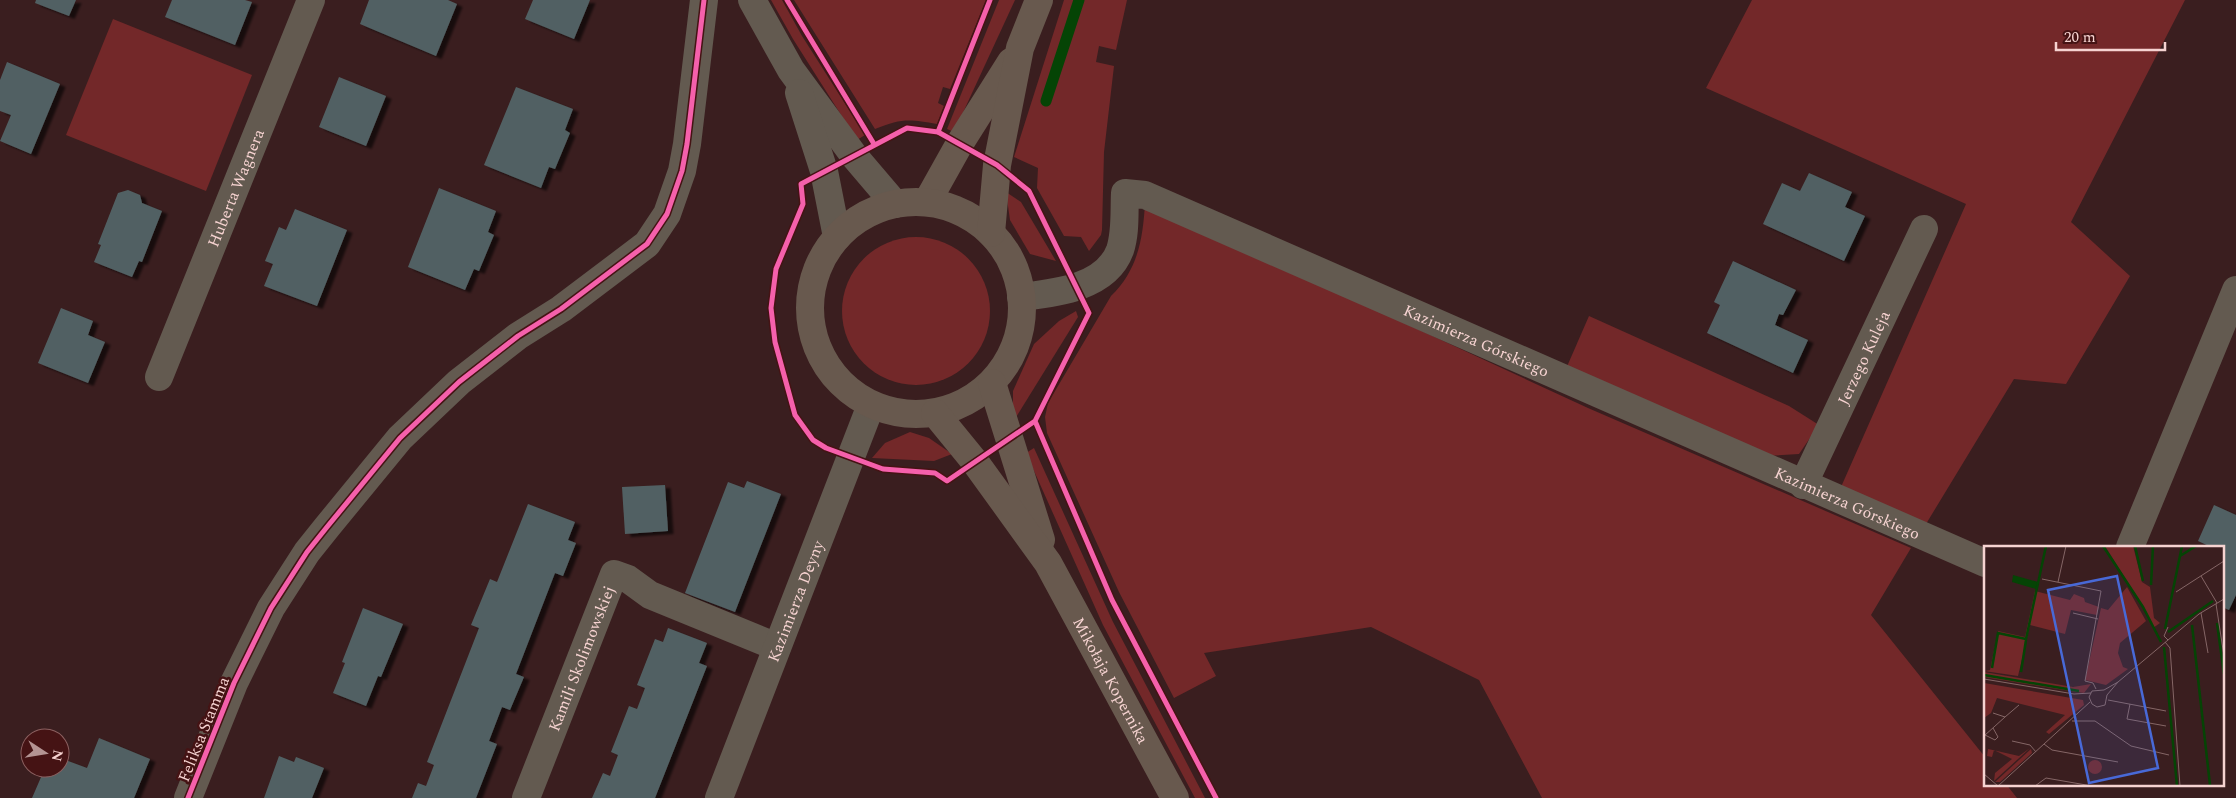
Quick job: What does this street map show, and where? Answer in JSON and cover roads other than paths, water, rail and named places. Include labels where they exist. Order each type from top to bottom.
[{"type":"main road","points":[[991,232],[997,165],[1020,48],[1039,0]]},
{"type":"main road","points":[[928,202],[960,143],[1020,48]]},
{"type":"main road","points":[[928,202],[951,208],[972,218],[991,232],[1007,253],[1017,276],[1021,297],[1020,332],[1010,359],[992,383],[966,402],[935,413],[902,414],[872,405],[843,386],[823,360],[811,329],[810,296],[819,264],[837,237],[863,216],[895,204],[928,202]]},
{"type":"main road","name":"Mikołaja Kopernika","points":[[992,383],[1048,563]]},
{"type":"main road","name":"Mikołaja Kopernika","points":[[935,413],[975,462],[1048,563],[1174,798]]},
{"type":"street","name":"Huberta Wagnera","points":[[159,377],[311,0]]},
{"type":"street","name":"Feliksa Stamma","points":[[188,798],[240,669],[271,608],[307,552],[400,438],[459,382],[518,336],[568,304],[646,244],[667,214],[682,171],[704,0]]},
{"type":"street","points":[[752,0],[791,70],[855,156],[895,204]]},
{"type":"street","points":[[791,70],[824,171],[837,237]]},
{"type":"street","name":"Kazimierza Górskiego","points":[[1021,297],[1077,287],[1098,277],[1113,264],[1120,250],[1124,232],[1125,193],[1145,194],[1803,485],[1984,563]]},
{"type":"street","name":"Jerzego Kuleja","points":[[1803,485],[1924,229]]},
{"type":"street","points":[[2130,546],[2236,290]]},
{"type":"street","name":"Kazimierza Deyny","points":[[719,798],[872,405]]},
{"type":"street","name":"Kamili Skolimowskiej","points":[[526,798],[614,574],[628,579],[650,595],[777,647]]},
{"type":"waterway","points":[[1046,101],[1079,0]]}]
